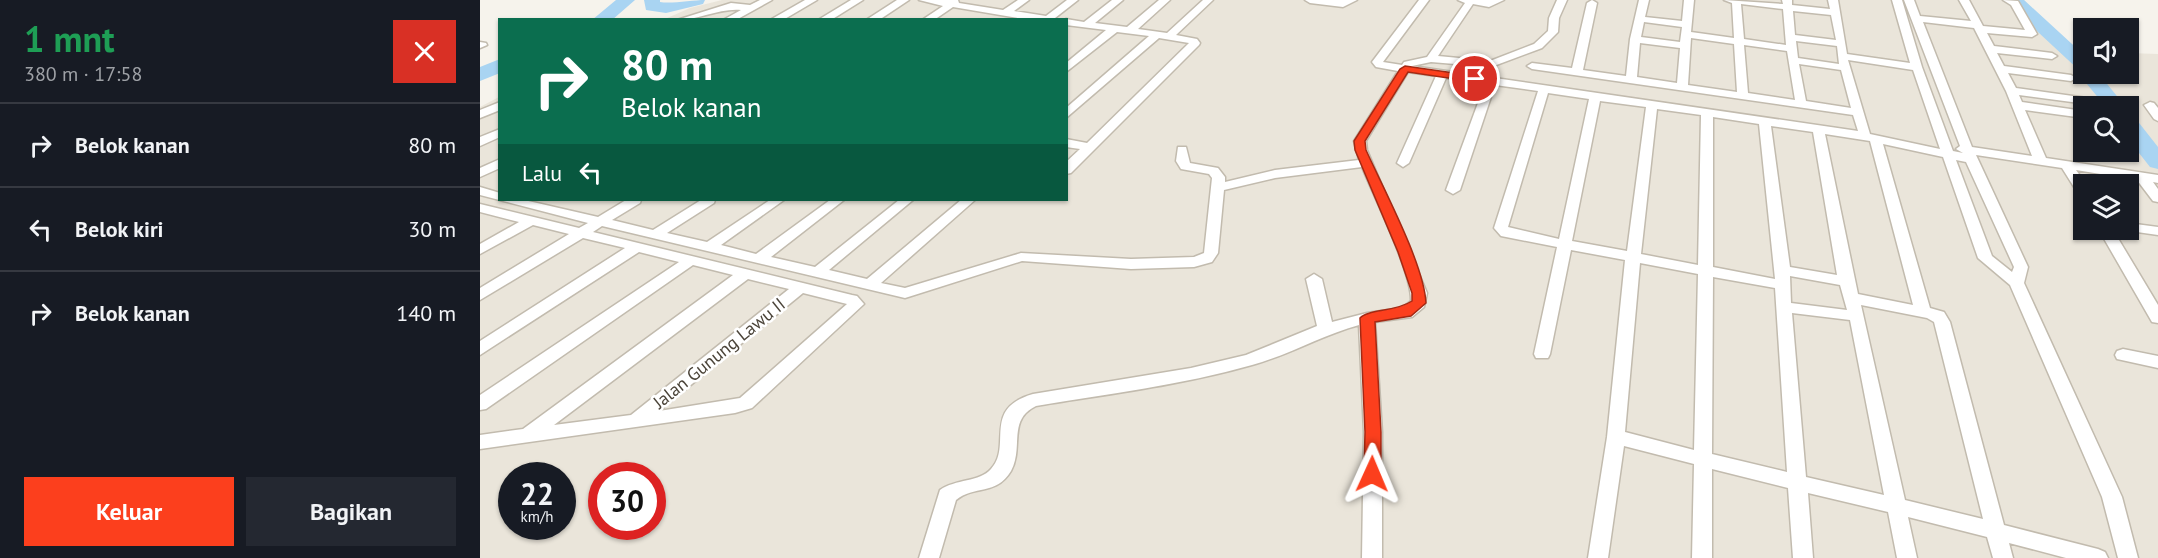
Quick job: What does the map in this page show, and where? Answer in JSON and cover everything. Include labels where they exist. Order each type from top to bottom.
[{"type":"street","points":[[732,18],[766,0]]},
{"type":"street","points":[[779,18],[812,0]]},
{"type":"street","points":[[826,18],[858,0]]},
{"type":"street","points":[[874,18],[904,0]]},
{"type":"street","points":[[924,0],[955,2],[1032,18]]},
{"type":"street","points":[[987,18],[1024,0]]},
{"type":"street","points":[[1051,18],[1073,0]]},
{"type":"street","points":[[1086,25],[1118,0]]},
{"type":"street","points":[[1129,31],[1165,0]]},
{"type":"street","points":[[1168,36],[1208,0]]},
{"type":"street","points":[[1311,0],[1345,4],[1352,0]]},
{"type":"street","points":[[1424,0],[1377,62],[1384,66],[1818,129],[1970,155],[2041,162],[2150,178],[2158,198]]},
{"type":"street","points":[[1431,59],[1467,0],[1489,4],[1499,0]]},
{"type":"street","points":[[929,558],[947,496],[961,488],[991,480],[1000,473],[1012,417],[1020,405],[1033,400],[1191,374],[1250,360],[1326,329],[1367,318],[1406,313],[1419,303],[1419,293],[1359,146],[1360,141],[1411,63],[1431,59],[1487,65],[1538,46],[1553,32],[1554,18],[1562,0]]},
{"type":"street","points":[[1631,79],[1635,39],[1644,0]]},
{"type":"street","points":[[1682,86],[1689,0]]},
{"type":"street","points":[[1743,95],[1734,0],[1788,4],[1837,13]]},
{"type":"street","points":[[1833,0],[1842,44],[1842,56],[1858,112],[1870,138],[1923,312]]},
{"type":"street","points":[[1897,0],[1917,67],[1985,258],[2016,283],[2112,497],[2128,558]]},
{"type":"street","points":[[1910,0],[1970,155],[2019,262],[2020,273],[2016,283]]},
{"type":"street","points":[[1964,0],[2002,69],[2041,162]]},
{"type":"street","points":[[1917,18],[2032,34],[2015,3],[2008,0]]},
{"type":"street","points":[[930,18],[955,2]]},
{"type":"street","points":[[1577,72],[1592,3]]},
{"type":"street","points":[[1788,4],[1792,49],[1801,103]]},
{"type":"street","points":[[689,18],[731,6],[751,8]]},
{"type":"street","points":[[1641,19],[1739,42],[1792,49],[1847,68]]},
{"type":"street","points":[[1068,168],[1195,44],[1193,41],[1168,36],[1086,25],[1069,25]]},
{"type":"street","points":[[1068,67],[1114,29]]},
{"type":"street","points":[[1068,113],[1156,35]]},
{"type":"street","points":[[1635,39],[1686,46]]},
{"type":"street","points":[[1792,49],[1842,44]]},
{"type":"street","points":[[1992,49],[2052,56]]},
{"type":"street","points":[[1842,56],[1917,67]]},
{"type":"street","points":[[1532,66],[1858,112]]},
{"type":"street","points":[[2002,69],[2071,78]]},
{"type":"street","points":[[1403,163],[1442,74]]},
{"type":"street","points":[[1453,190],[1491,81]]},
{"type":"street","points":[[1544,89],[1501,228],[1506,233],[1706,269],[1782,278],[1845,281]]},
{"type":"street","points":[[2012,91],[2073,99]]},
{"type":"street","points":[[1542,354],[1595,97]]},
{"type":"street","points":[[1598,558],[1616,437],[1652,105]]},
{"type":"street","points":[[2018,105],[2073,113]]},
{"type":"street","points":[[2158,105],[2150,105],[2158,117]]},
{"type":"street","points":[[480,114],[498,106]]},
{"type":"street","points":[[1702,558],[1707,113]]},
{"type":"street","points":[[1766,122],[1782,278],[1803,558]]},
{"type":"street","points":[[1818,129],[1845,281],[1857,316],[1907,558]]},
{"type":"street","points":[[480,142],[498,133]]},
{"type":"street","points":[[1068,143],[1090,147]]},
{"type":"street","points":[[514,201],[602,220],[757,260],[898,292],[912,292],[1021,257],[1131,264],[1207,259],[1211,253],[1219,177],[1216,172],[1191,168],[1183,164],[1182,150]]},
{"type":"street","points":[[480,173],[498,164]]},
{"type":"street","points":[[1219,187],[1275,174],[1367,164]]},
{"type":"street","points":[[2067,166],[2073,175]]},
{"type":"street","points":[[480,191],[498,196]]},
{"type":"street","points":[[550,208],[563,201]]},
{"type":"street","points":[[480,295],[633,201]]},
{"type":"street","points":[[656,234],[707,201]]},
{"type":"street","points":[[709,247],[777,201]]},
{"type":"street","points":[[757,260],[837,201]]},
{"type":"street","points":[[817,273],[906,201]]},
{"type":"street","points":[[868,285],[968,201]]},
{"type":"street","points":[[480,441],[735,407],[753,398],[856,304],[852,300],[746,273],[481,210]]},
{"type":"street","points":[[480,250],[530,221]]},
{"type":"street","points":[[2139,228],[2158,231]]},
{"type":"street","points":[[2112,240],[2158,318]]},
{"type":"street","points":[[480,349],[637,247]]},
{"type":"street","points":[[480,404],[691,260]]},
{"type":"street","points":[[527,436],[746,273]]},
{"type":"street","points":[[1314,279],[1326,329]]},
{"type":"street","name":"Jalan Gunung Lawu II","points":[[636,420],[801,287]]},
{"type":"street","points":[[2142,289],[2158,292]]},
{"type":"street","points":[[1851,298],[1936,315],[1942,322],[2003,558]]},
{"type":"street","points":[[1784,307],[1857,316]]},
{"type":"street","points":[[1367,318],[1373,432],[1372,558]]},
{"type":"street","points":[[2123,355],[2158,362]]},
{"type":"street","points":[[1616,437],[1796,484],[1994,529],[2098,558]]},
{"type":"shaded area","points":[[722,0],[2024,0],[2073,49],[2073,84],[2139,84],[2139,53],[2158,54],[2158,558],[480,558],[480,107],[498,98],[498,201],[1068,201],[1068,18],[667,18],[690,8]]},
{"type":"waterway","points":[[603,18],[627,0]]},
{"type":"waterway","points":[[652,0],[652,6],[666,8],[697,0]]},
{"type":"waterway","points":[[2015,0],[2073,56]]},
{"type":"waterway","points":[[480,75],[498,66]]},
{"type":"waterway","points":[[2097,84],[2107,96]]},
{"type":"waterway","points":[[2139,138],[2158,162]]},
{"type":"route","points":[[1372,474],[1373,432],[1367,318],[1406,313],[1417,307],[1419,293],[1360,150],[1360,141],[1405,69],[1475,79]]}]
